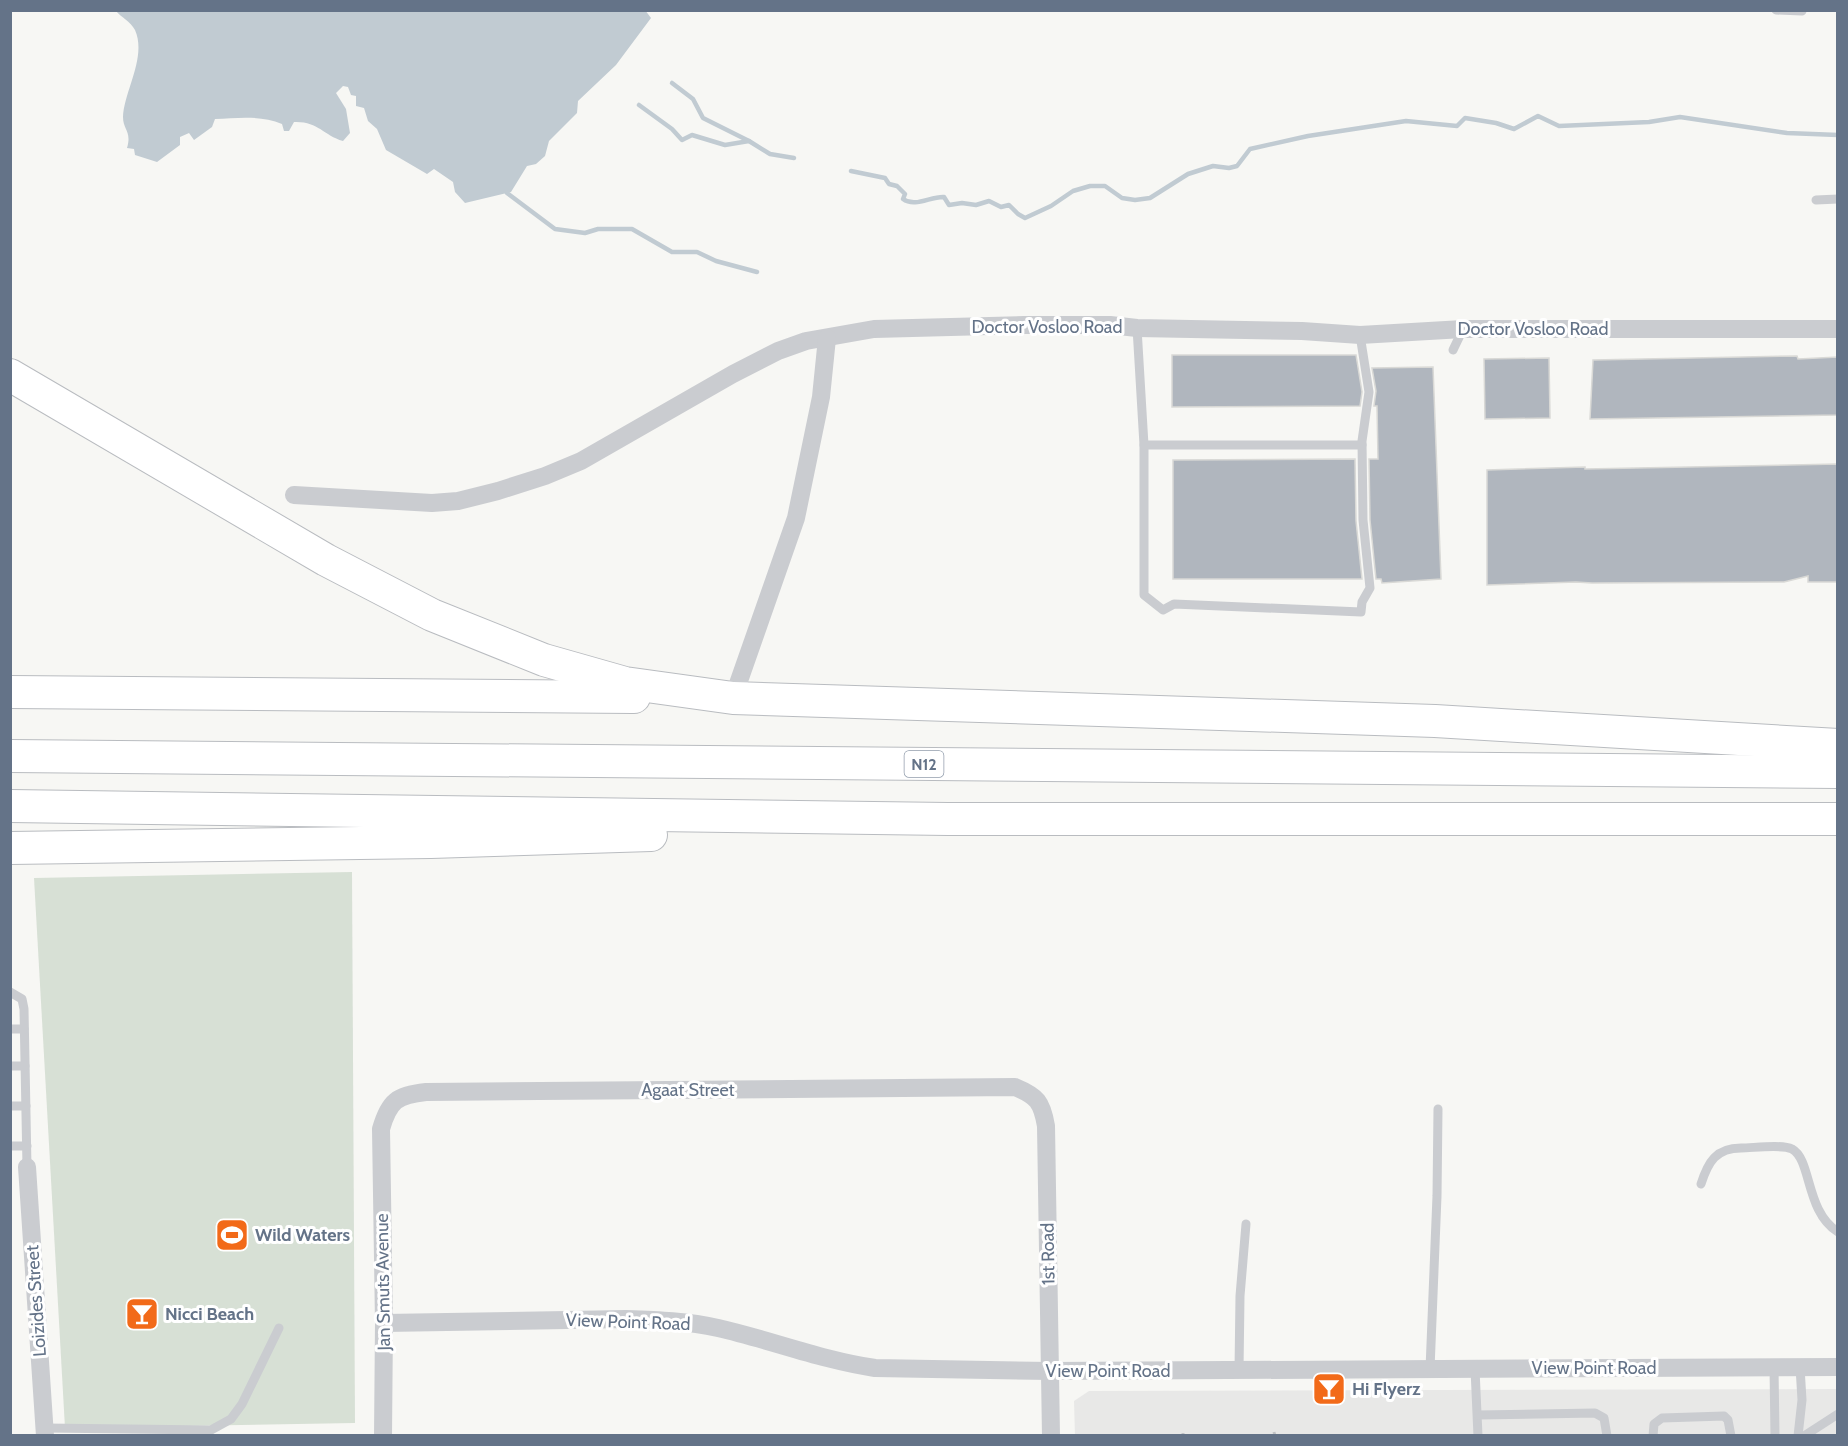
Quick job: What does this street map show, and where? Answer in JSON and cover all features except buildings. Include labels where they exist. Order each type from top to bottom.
[{"type":"highway","points":[[10,375],[326,560],[432,615],[544,660],[625,683],[733,698]]},
{"type":"highway","points":[[10,692],[733,698],[1435,722],[1838,745]]},
{"type":"highway","name":"N12","points":[[10,756],[1838,772]]},
{"type":"highway","points":[[10,806],[948,819],[1838,819]]},
{"type":"highway","points":[[10,848],[442,842],[689,834],[948,819]]},
{"type":"street","name":"Doctor Vosloo Road","points":[[294,495],[432,503],[458,501],[498,491],[545,476],[581,461],[756,361],[807,341],[874,329],[1110,325],[1137,328],[1302,331],[1360,335],[1463,329],[1838,329]]},
{"type":"street","points":[[733,698],[796,518],[820,397],[827,338]]},
{"type":"street","name":"Agaat Street","points":[[381,1129],[386,1112],[393,1102],[408,1094],[426,1092],[1015,1087]]},
{"type":"street","name":"1st Road","points":[[1015,1087],[1030,1093],[1037,1099],[1043,1109],[1046,1126],[1051,1436]]},
{"type":"street","name":"Jan Smuts Avenue","points":[[381,1129],[383,1436]]},
{"type":"street","name":"Loizides Street","points":[[27,1167],[45,1432]]},
{"type":"street","name":"View Point Road","points":[[384,1323],[659,1320],[718,1328],[846,1364],[875,1368],[1050,1371],[1838,1367]]},
{"type":"lane","points":[[1776,10],[1802,11]]},
{"type":"lane","points":[[1815,200],[1838,199]]},
{"type":"lane","points":[[1137,328],[1144,445],[1144,595],[1163,610],[1174,604],[1361,612],[1362,602],[1370,588],[1363,520],[1362,445],[1369,392],[1360,335]]},
{"type":"lane","points":[[1453,350],[1463,329]]},
{"type":"lane","points":[[1144,445],[1362,445]]},
{"type":"lane","points":[[10,992],[22,999],[27,1167]]},
{"type":"lane","points":[[10,1029],[24,1029]]},
{"type":"lane","points":[[10,1066],[25,1066]]},
{"type":"lane","points":[[10,1107],[26,1106]]},
{"type":"lane","points":[[1430,1369],[1437,1207],[1438,1108]]},
{"type":"lane","points":[[10,1146],[27,1146]]},
{"type":"lane","points":[[1701,1184],[1711,1160],[1717,1153],[1733,1148],[1792,1149],[1801,1159],[1820,1214],[1830,1227],[1838,1232]]},
{"type":"lane","points":[[1239,1370],[1240,1296],[1246,1224]]},
{"type":"lane","points":[[45,1432],[211,1430],[231,1419],[236,1412],[279,1328]]},
{"type":"lane","points":[[1774,1367],[1775,1436]]},
{"type":"lane","points":[[1798,1436],[1802,1401],[1800,1367]]},
{"type":"lane","points":[[1475,1369],[1478,1436]]},
{"type":"lane","points":[[1478,1415],[1595,1413],[1604,1418],[1607,1436]]},
{"type":"lane","points":[[1804,1436],[1838,1414]]},
{"type":"lane","points":[[1653,1436],[1654,1424],[1662,1418],[1724,1416],[1728,1420],[1731,1436]]},
{"type":"shaded area","points":[[645,10],[651,18],[616,65],[578,101],[577,113],[549,141],[545,156],[536,164],[527,166],[511,192],[465,203],[455,192],[453,182],[434,169],[427,174],[386,150],[377,129],[368,121],[364,108],[356,106],[356,96],[351,95],[348,87],[343,86],[336,93],[346,109],[350,133],[343,141],[315,126],[302,122],[294,122],[289,131],[284,131],[282,124],[266,119],[215,119],[212,127],[194,140],[189,133],[180,137],[180,145],[157,162],[135,155],[134,149],[127,148],[128,134],[123,117],[137,63],[138,40],[133,27],[116,11]]},
{"type":"shaded area","name":"Wild Waters","points":[[352,872],[355,1423],[65,1428],[34,878]]},
{"type":"shaded area","points":[[1837,1389],[1838,1435],[1075,1436],[1074,1401],[1089,1391]]},
{"type":"waterway","points":[[672,83],[693,99],[703,118],[749,141]]},
{"type":"waterway","points":[[639,105],[672,129],[682,140],[692,135],[725,145],[749,141],[770,154],[794,158]]},
{"type":"waterway","points":[[851,171],[885,178],[889,184],[897,186],[905,194],[903,199],[908,201],[918,202],[944,197],[949,205],[962,203],[976,205],[989,201],[1001,207],[1009,205],[1025,218],[1051,206],[1073,191],[1090,186],[1105,186],[1122,198],[1135,200],[1150,198],[1188,174],[1213,166],[1229,168],[1237,166],[1250,149],[1308,136],[1406,121],[1457,126],[1465,118],[1496,123],[1514,129],[1538,116],[1559,126],[1649,122],[1680,117],[1787,133],[1838,135]]},
{"type":"waterway","points":[[507,193],[555,229],[585,233],[598,229],[632,229],[672,252],[697,252],[716,261],[757,272]]},
{"type":"place","name":"Wild Waters","points":[[232,1235]]},
{"type":"place","name":"Nicci Beach","points":[[142,1314]]},
{"type":"place","name":"Hi Flyerz","points":[[1329,1389]]}]
